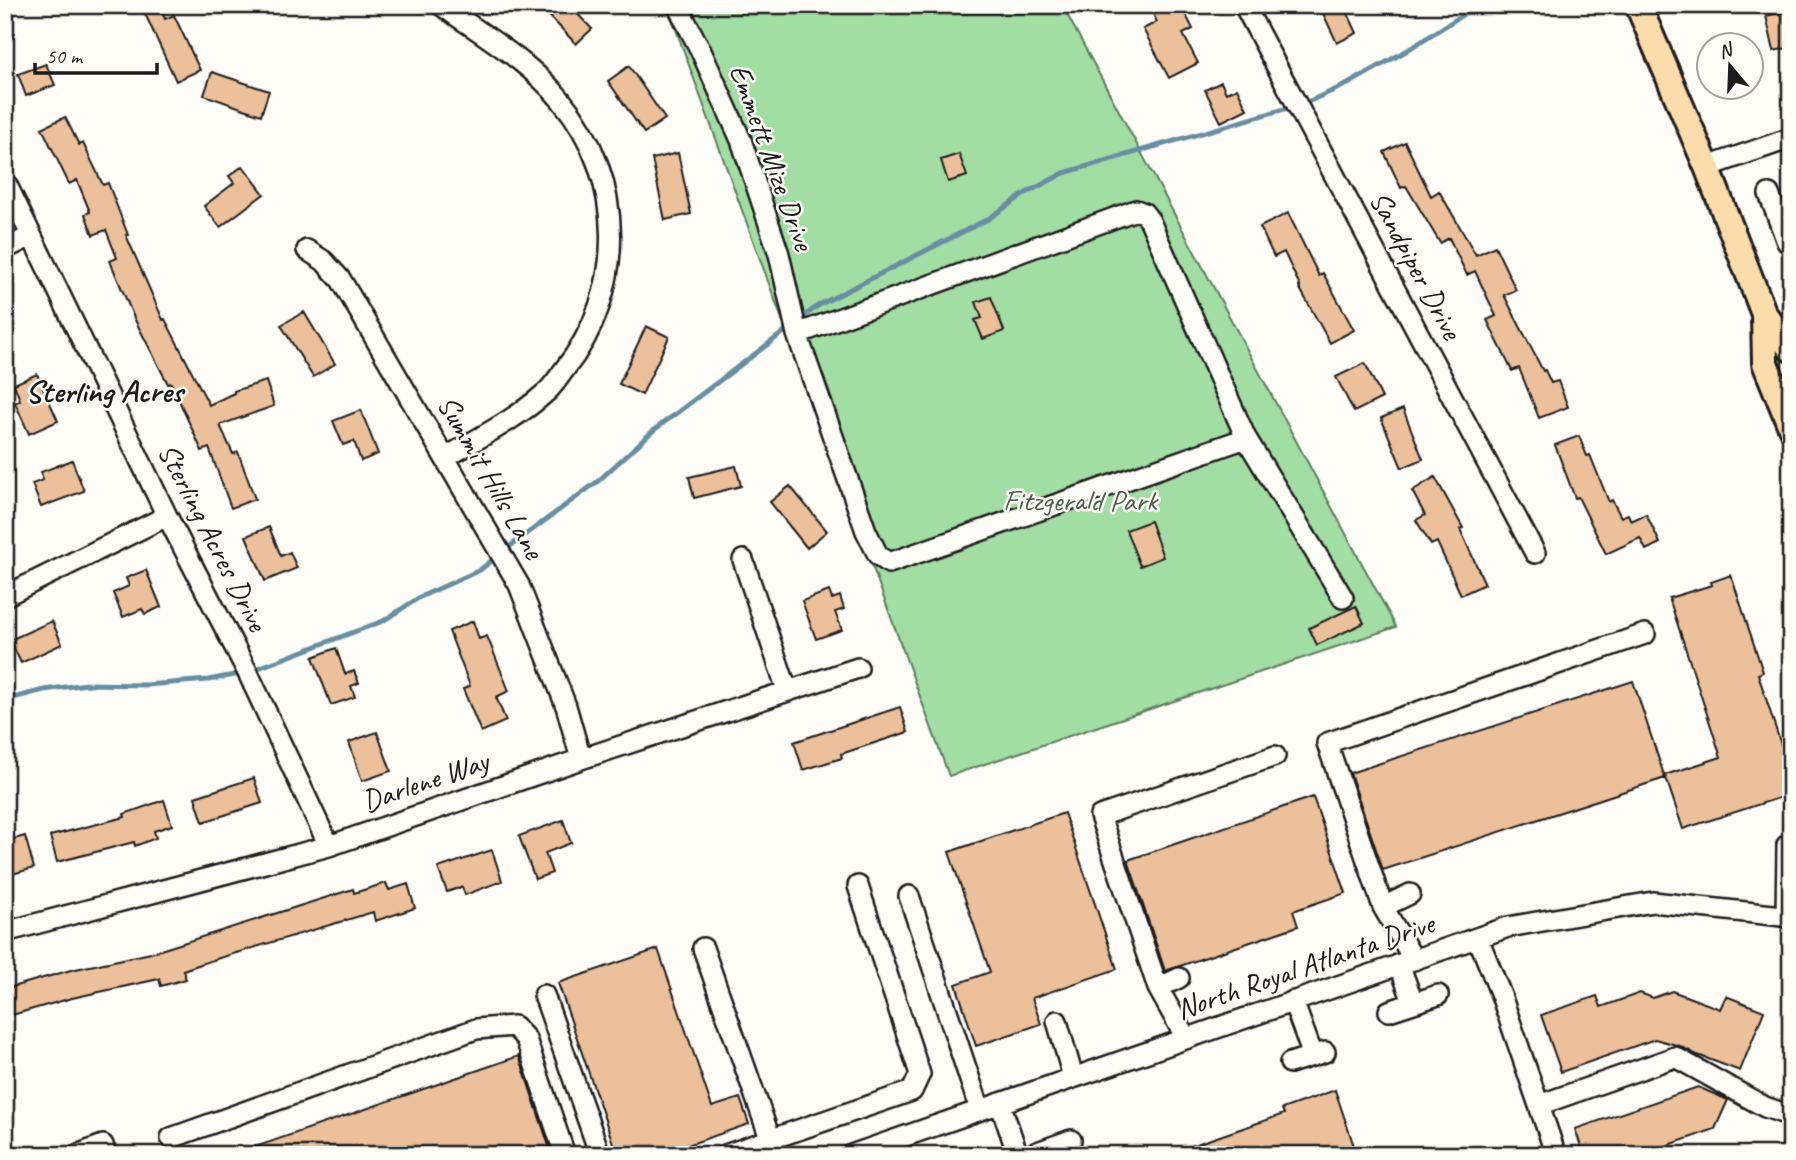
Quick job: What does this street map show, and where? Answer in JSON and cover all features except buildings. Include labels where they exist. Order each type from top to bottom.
[{"type":"main road","points":[[1638,5],[1707,167],[1764,314],[1791,349]]},
{"type":"main road","points":[[1764,314],[1765,363],[1791,427]]},
{"type":"street","points":[[440,5],[532,71],[562,100],[582,130],[597,162],[607,193],[612,229],[610,267],[602,299],[590,332],[571,361],[545,394],[446,457]]},
{"type":"street","name":"Emmett Mize Drive","points":[[677,5],[741,140],[779,254],[797,334],[866,531],[878,555],[889,563],[1224,448],[1246,438]]},
{"type":"street","name":"Sandpiper Drive","points":[[1244,5],[1535,553]]},
{"type":"street","points":[[1707,167],[1791,138]]},
{"type":"street","name":"Sterling Acres Drive","points":[[5,181],[167,516],[248,673],[329,846]]},
{"type":"street","points":[[1769,194],[1787,242]]},
{"type":"street","points":[[797,334],[1136,210],[1144,213],[1150,221],[1246,438],[1343,598]]},
{"type":"street","points":[[5,249],[31,236]]},
{"type":"street","name":"Summit Hills Lane","points":[[307,250],[324,261],[341,280],[519,584],[566,706],[581,759]]},
{"type":"street","points":[[5,596],[167,516]]},
{"type":"street","points":[[743,560],[787,690]]},
{"type":"street","points":[[1413,1002],[1407,962],[1383,907],[1327,743],[1645,634]]},
{"type":"street","name":"Darlene Way","points":[[5,932],[329,846],[581,759],[859,668]]},
{"type":"street","points":[[1186,1038],[1158,988],[1100,816],[1275,756]]},
{"type":"street","points":[[1787,845],[1788,917]]},
{"type":"street","points":[[725,1155],[773,1147],[912,1091],[920,1074],[858,886]]},
{"type":"street","points":[[1383,907],[1409,894]]},
{"type":"street","points":[[909,896],[980,1110]]},
{"type":"street","name":"North Royal Atlanta Drive","points":[[851,1155],[1508,927],[1653,902],[1788,917]]},
{"type":"street","points":[[1478,938],[1501,995],[1556,1155]]},
{"type":"street","points":[[703,948],[773,1147]]},
{"type":"street","points":[[1158,988],[1179,978]]},
{"type":"street","points":[[544,995],[600,1155]]},
{"type":"street","points":[[1389,1011],[1438,995]]},
{"type":"street","points":[[1290,1063],[1320,1054],[1293,1001]]},
{"type":"street","points":[[1058,1021],[1073,1077]]},
{"type":"street","points":[[171,1138],[476,1029],[514,1026],[526,1039],[565,1155]]},
{"type":"street","points":[[1539,1105],[1675,1057],[1765,1107],[1791,1116]]},
{"type":"street","points":[[1000,1103],[1018,1155]]},
{"type":"street","points":[[1029,1155],[1071,1140]]},
{"type":"street","points":[[77,1155],[103,1145],[106,1155]]},
{"type":"green space","name":"Fitzgerald Park","points":[[667,5],[1062,5],[1396,627],[949,776]]},
{"type":"waterway","points":[[799,320],[819,305],[988,219],[1026,193],[1064,173],[1305,103],[1348,84],[1478,5]]},
{"type":"waterway","points":[[505,550],[597,482],[654,430],[792,326]]},
{"type":"waterway","points":[[5,700],[44,690],[87,684],[146,685],[208,680],[245,673],[383,621],[420,597],[480,570],[497,556]]},
{"type":"district","name":"Sterling Acres","points":[[104,391]]}]
